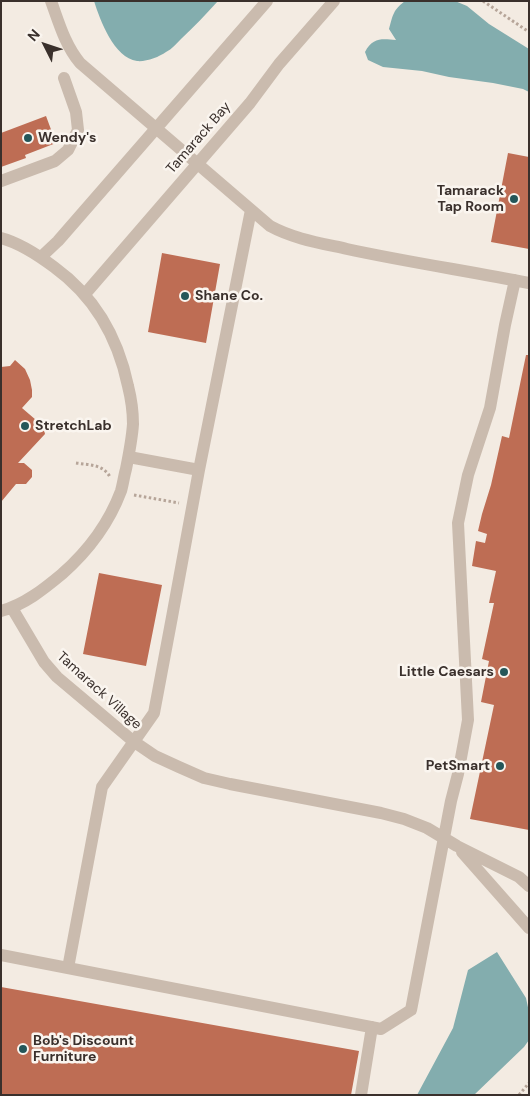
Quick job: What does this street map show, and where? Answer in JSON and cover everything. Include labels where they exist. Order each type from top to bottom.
[{"type":"street","points":[[51,1],[66,42],[80,63],[270,226],[282,233],[297,238],[529,283]]},
{"type":"street","points":[[41,257],[58,241],[267,1]]},
{"type":"street","name":"Tamarack Bay","points":[[85,294],[250,103],[279,64],[334,1]]},
{"type":"street","points":[[1,181],[55,161],[68,150],[78,130],[76,112],[64,78]]},
{"type":"street","points":[[68,968],[102,786],[154,712],[199,470],[251,210]]},
{"type":"street","name":"Tamarack Village","points":[[1,238],[10,240],[41,257],[66,275],[98,310],[119,352],[130,397],[132,424],[129,457],[121,490],[107,519],[89,546],[72,566],[44,589],[7,610],[48,667],[57,677],[133,741],[155,756],[179,767],[204,778],[381,813],[412,822],[427,828],[457,846],[519,877],[529,886]]},
{"type":"street","points":[[1,955],[381,1029],[411,1010],[450,801],[458,774],[468,720],[458,523],[468,475],[490,408],[515,280]]},
{"type":"street","points":[[129,457],[199,470]]},
{"type":"street","name":"Tamarack Village","points":[[457,846],[529,928]]},
{"type":"street","points":[[361,1095],[372,1027]]},
{"type":"path","points":[[483,1],[529,32]]},
{"type":"path","points":[[519,1095],[529,1083]]},
{"type":"water","points":[[94,1],[218,1],[170,49],[148,60],[137,61],[121,53],[115,46],[104,28]]},
{"type":"water","points":[[405,1],[455,1],[467,6],[489,24],[529,49],[529,92],[493,83],[422,71],[383,67],[368,60],[365,52],[375,41],[382,39],[396,40],[389,29],[394,13]]},
{"type":"water","points":[[497,952],[526,998],[529,1012],[529,1040],[474,1095],[417,1095],[453,1028],[468,970]]},
{"type":"building","name":"Wendy's","points":[[46,116],[56,143],[25,155],[26,158],[1,167],[1,133]]},
{"type":"building","name":"Tamarack Tap Room","points":[[508,153],[529,157],[529,249],[491,242]]},
{"type":"building","points":[[162,253],[220,264],[206,343],[148,332]]},
{"type":"building","points":[[526,355],[529,355],[529,830],[470,819],[494,705],[481,702],[489,661],[482,659],[494,603],[489,603],[496,571],[472,566],[476,541],[485,543],[487,534],[478,531],[502,436],[509,438]]},
{"type":"building","points":[[15,360],[25,369],[32,390],[32,397],[22,408],[43,426],[45,434],[18,463],[24,463],[32,470],[32,477],[26,484],[16,484],[1,502],[1,367],[10,366]]},
{"type":"building","points":[[99,573],[162,585],[146,666],[83,654]]},
{"type":"building","points":[[1,987],[359,1051],[351,1095],[1,1095]]},
{"type":"place","name":"Wendy's","points":[[28,138]]},
{"type":"place","name":"Tamarack Tap Room","points":[[514,199]]},
{"type":"place","name":"Shane Co.","points":[[185,296]]},
{"type":"place","name":"StretchLab","points":[[25,426]]},
{"type":"place","name":"Little Caesars","points":[[504,672]]},
{"type":"place","name":"PetSmart","points":[[500,766]]},
{"type":"place","name":"Bob's Discount Furniture","points":[[23,1049]]}]
